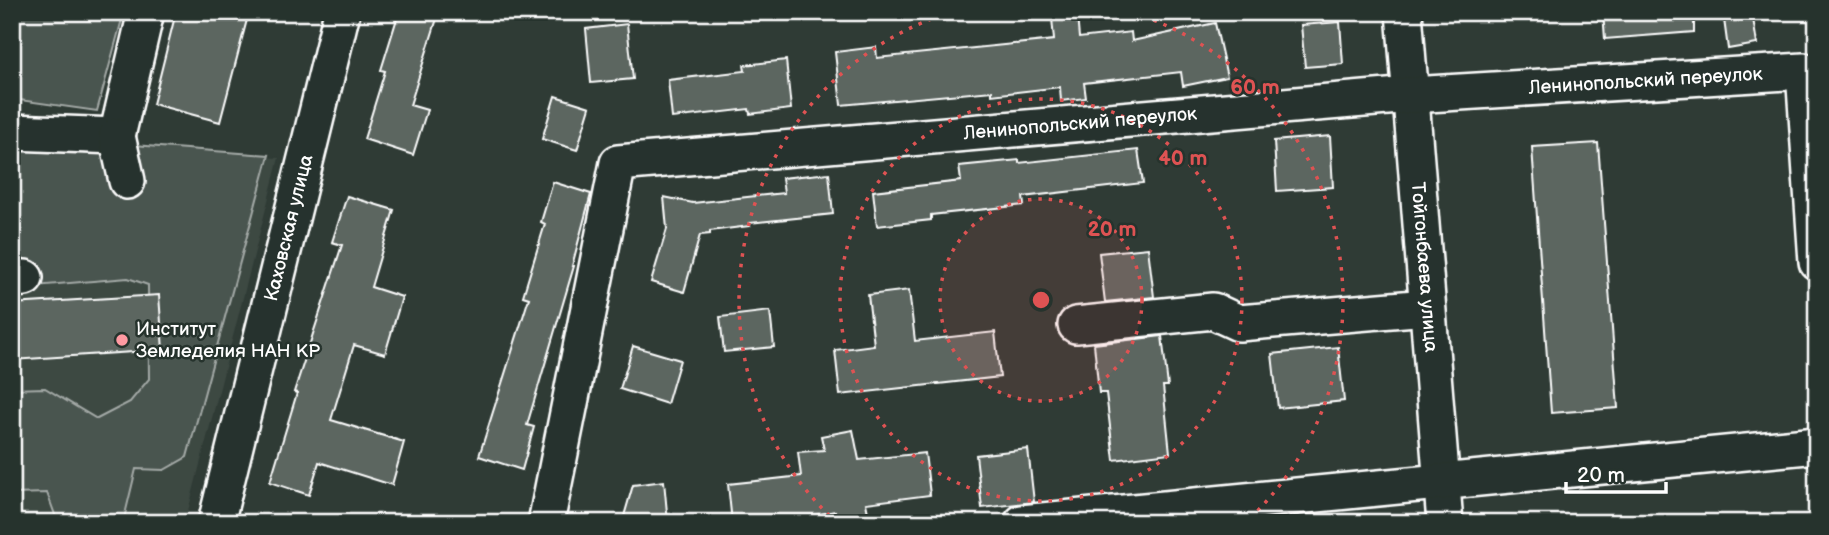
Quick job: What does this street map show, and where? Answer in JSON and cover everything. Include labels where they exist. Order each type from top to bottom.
[{"type":"street","points":[[127,181],[117,136],[146,12]]},
{"type":"street","name":"Каховская улица","points":[[216,523],[342,12]]},
{"type":"street","name":"Тойгонбаева улица","points":[[1404,12],[1445,523]]},
{"type":"street","name":"Ленинопольский переулок","points":[[546,523],[618,163],[1411,95],[1804,71],[1817,262]]},
{"type":"street","points":[[12,132],[117,136]]},
{"type":"street","points":[[1076,325],[1213,311],[1239,323],[1427,307]]},
{"type":"street","points":[[1022,523],[1817,445]]},
{"type":"shaded area","points":[[12,12],[124,12],[97,111],[12,99]]},
{"type":"shaded area","name":"Институт Земледелия НАН КР","points":[[12,136],[269,155],[187,457],[164,470],[136,469],[123,523],[58,523],[47,493],[12,494],[12,389],[45,388],[97,419],[130,402],[149,379],[148,285],[128,278],[12,288]]},
{"type":"shaded area","name":"Институт Земледелия НАН КР","points":[[12,146],[279,158],[185,523],[12,523]]},
{"type":"building","points":[[176,12],[249,12],[220,122],[153,104]]},
{"type":"building","points":[[399,12],[439,12],[410,105],[427,110],[413,155],[364,139],[385,71],[381,70]]},
{"type":"building","points":[[1603,12],[1694,12],[1694,32],[1605,39]]},
{"type":"building","points":[[1723,12],[1752,12],[1757,44],[1728,49]]},
{"type":"building","points":[[1077,15],[1079,38],[1131,32],[1132,41],[1215,23],[1227,77],[1183,86],[1181,72],[1084,83],[1086,98],[1061,101],[1060,87],[992,95],[992,91],[841,105],[835,52],[876,47],[877,58],[1054,40],[1052,18]]},
{"type":"building","points":[[1340,22],[1343,64],[1305,67],[1301,25]]},
{"type":"building","points":[[627,24],[633,79],[591,83],[586,29]]},
{"type":"building","points":[[786,60],[791,109],[750,114],[749,109],[672,118],[668,80],[745,71],[744,65]]},
{"type":"building","points":[[555,96],[590,107],[577,150],[542,139]]},
{"type":"building","points":[[1330,136],[1333,187],[1277,191],[1274,141]]},
{"type":"building","points":[[1598,143],[1618,408],[1551,413],[1532,147]]},
{"type":"building","points":[[1138,150],[1143,183],[1023,197],[1024,205],[931,215],[931,220],[877,226],[873,191],[961,181],[959,166],[1019,160],[1019,163]]},
{"type":"building","points":[[829,173],[833,214],[749,223],[750,226],[710,231],[710,234],[700,235],[684,292],[651,282],[667,229],[664,197],[693,203],[784,193],[782,178]]},
{"type":"building","points":[[553,182],[591,194],[574,266],[527,425],[534,427],[522,470],[479,456],[529,298],[523,296],[545,224],[541,222]]},
{"type":"building","points":[[347,196],[394,210],[371,287],[402,297],[385,354],[354,345],[331,420],[404,442],[392,485],[319,462],[309,495],[270,482],[297,393],[294,392],[342,245],[332,242]]},
{"type":"building","points":[[1148,248],[1154,297],[1105,302],[1099,253]]},
{"type":"building","points":[[909,290],[915,341],[995,332],[1000,377],[840,395],[835,350],[874,345],[868,295]]},
{"type":"building","points":[[159,295],[163,350],[12,360],[12,304]]},
{"type":"building","points":[[770,311],[774,347],[724,352],[720,317]]},
{"type":"building","points":[[1162,336],[1168,386],[1163,386],[1170,453],[1114,460],[1106,393],[1099,393],[1094,344]]},
{"type":"building","points":[[633,346],[680,360],[667,404],[620,389]]},
{"type":"building","points":[[1338,347],[1344,401],[1278,408],[1272,354]]},
{"type":"building","points":[[853,430],[859,460],[925,453],[930,495],[866,503],[868,513],[836,518],[835,511],[759,523],[732,523],[728,484],[801,476],[798,452],[824,450],[821,436]]},
{"type":"building","points":[[1028,449],[1034,502],[982,508],[976,455]]},
{"type":"building","points":[[664,481],[668,523],[622,523],[633,485]]},
{"type":"place","name":"Институт Земледелия НАН КР","points":[[122,340]]}]
